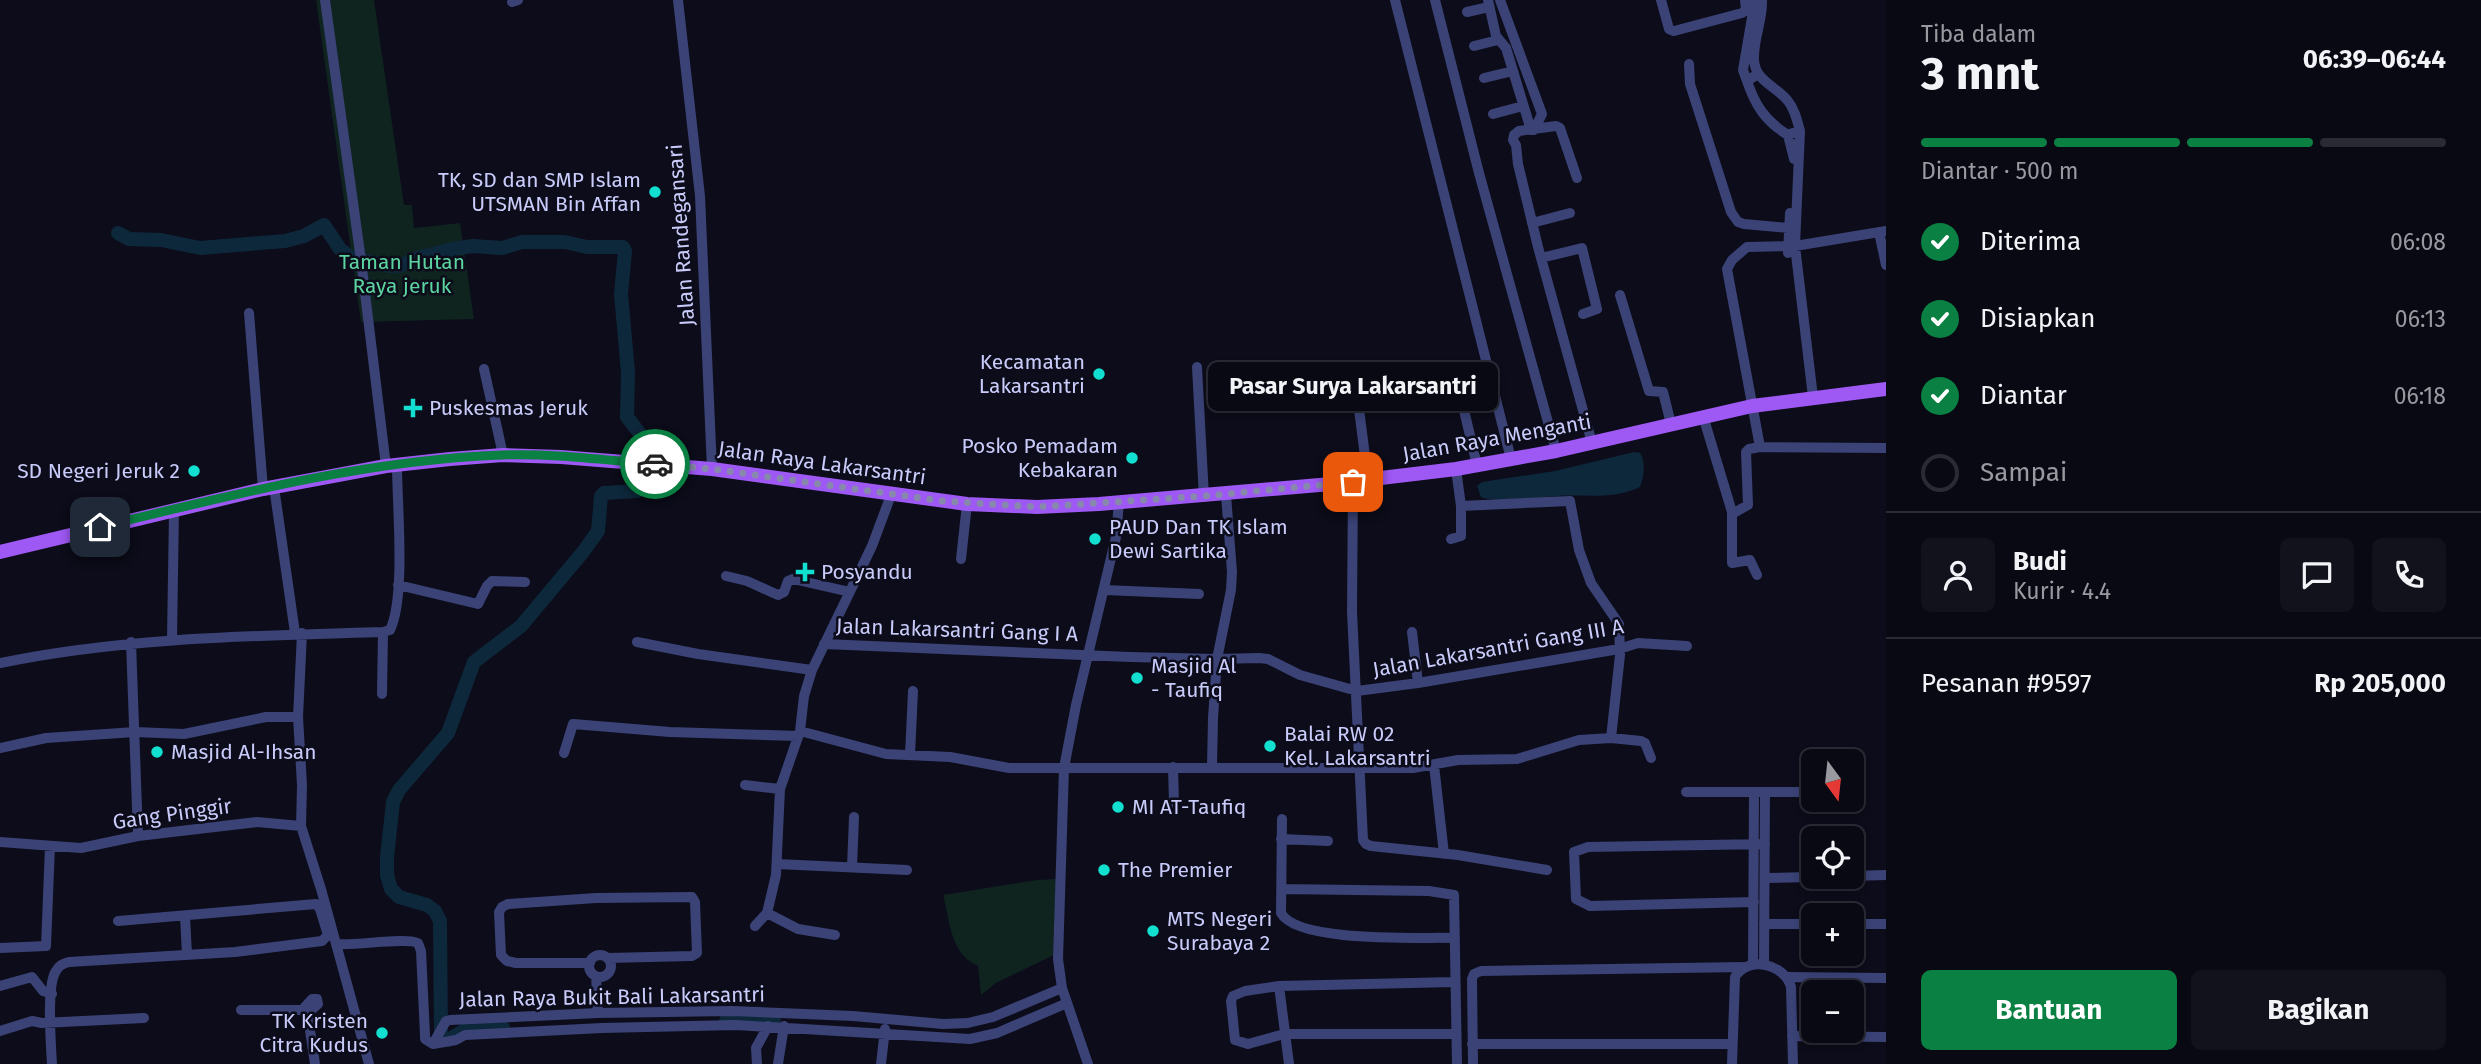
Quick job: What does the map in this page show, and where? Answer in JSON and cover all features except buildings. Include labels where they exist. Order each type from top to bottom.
[{"type":"main road","name":"Jalan Raya Menganti","points":[[1119,502],[1226,495],[1353,482],[1477,465],[1556,452],[1752,406],[1886,389]]},
{"type":"main road","name":"Jalan Raya Lakarsantri","points":[[0,552],[268,488],[391,466],[503,455],[712,469],[967,504],[1037,507],[1119,502]]},
{"type":"street","points":[[0,663],[131,642],[298,633],[383,632],[390,629],[394,621],[398,585],[391,466],[325,0]]},
{"type":"street","name":"Jalan Randegansari","points":[[678,0],[700,196],[712,469]]},
{"type":"street","points":[[1395,0],[1511,459]]},
{"type":"street","points":[[1435,0],[1479,173],[1556,452]]},
{"type":"street","points":[[1500,0],[1542,114],[1530,131]]},
{"type":"street","points":[[1661,0],[1669,29],[1674,31],[1742,13],[1746,10],[1745,0]]},
{"type":"street","points":[[1755,0],[1743,70],[1755,105],[1788,135],[1794,154],[1788,228],[1810,398]]},
{"type":"street","points":[[1762,0],[1754,61],[1758,74],[1787,99],[1800,131],[1791,247]]},
{"type":"street","points":[[1467,12],[1488,3],[1498,40],[1506,48],[1530,131]]},
{"type":"street","points":[[1474,46],[1498,40]]},
{"type":"street","points":[[1689,64],[1690,83],[1731,212],[1738,222],[1744,224],[1788,228]]},
{"type":"street","points":[[1484,78],[1513,71]]},
{"type":"street","points":[[1747,81],[1758,74]]},
{"type":"street","points":[[1493,114],[1523,106]]},
{"type":"street","points":[[1577,178],[1560,128],[1556,126],[1519,131],[1514,135],[1532,223],[1592,443]]},
{"type":"street","points":[[1788,135],[1800,131]]},
{"type":"street","points":[[1532,223],[1570,213]]},
{"type":"street","points":[[1760,447],[1727,269],[1731,260],[1747,247],[1791,247],[1883,232],[1886,265]]},
{"type":"street","points":[[1541,258],[1582,248],[1597,309],[1583,314]]},
{"type":"street","points":[[1620,295],[1649,391],[1663,392],[1671,425]]},
{"type":"street","points":[[249,313],[268,488],[298,633],[301,826],[369,1064]]},
{"type":"street","points":[[1197,367],[1205,496]]},
{"type":"street","points":[[1454,368],[1477,465]]},
{"type":"street","points":[[484,369],[503,455]]},
{"type":"street","points":[[1368,480],[1359,409],[1372,399],[1375,385]]},
{"type":"street","points":[[1703,416],[1732,512],[1732,563],[1734,565],[1750,560],[1757,575]]},
{"type":"street","points":[[1732,512],[1748,505],[1746,452],[1749,449],[1886,448]]},
{"type":"street","points":[[1451,540],[1461,536],[1461,506],[1456,468]]},
{"type":"street","points":[[1353,482],[1352,612],[1363,840],[1366,845],[1458,855],[1547,870]]},
{"type":"street","points":[[755,926],[767,912],[777,864],[780,789],[799,734],[804,696],[812,670],[872,546],[891,495]]},
{"type":"street","points":[[1212,766],[1217,659],[1232,572],[1226,495]]},
{"type":"street","points":[[1461,506],[1570,500],[1580,550],[1591,583],[1619,624],[1611,738]]},
{"type":"street","points":[[1088,1064],[1062,988],[1058,958],[1064,768],[1116,537],[1119,502]]},
{"type":"street","points":[[961,559],[967,504]]},
{"type":"street","points":[[172,640],[174,509]]},
{"type":"street","points":[[726,576],[747,581],[778,595],[784,592],[788,581],[793,579],[850,592]]},
{"type":"street","points":[[398,585],[478,604],[492,581],[525,582]]},
{"type":"street","points":[[1105,590],[1199,594]]},
{"type":"street","points":[[382,694],[383,632]]},
{"type":"street","points":[[1412,632],[1418,683]]},
{"type":"street","points":[[131,642],[138,836]]},
{"type":"street","points":[[637,642],[698,654],[812,670]]},
{"type":"street","name":"Jalan Lakarsantri Gang III A","points":[[1357,691],[1619,649],[1637,643],[1687,646]]},
{"type":"street","name":"Jalan Lakarsantri Gang I A","points":[[824,644],[1217,659],[1252,657],[1268,659],[1300,676],[1357,691]]},
{"type":"street","points":[[910,755],[913,691]]},
{"type":"street","points":[[0,748],[46,738],[135,732],[184,734],[266,717],[298,717]]},
{"type":"street","points":[[564,753],[573,724],[670,732],[799,734],[876,752],[950,757],[1009,768],[1394,768],[1458,760],[1517,758],[1579,740],[1611,738],[1645,743],[1651,758]]},
{"type":"street","points":[[1434,765],[1444,854]]},
{"type":"street","points":[[1173,767],[1174,803]]},
{"type":"street","points":[[745,785],[780,789]]},
{"type":"street","points":[[1686,792],[1801,792]]},
{"type":"street","points":[[1754,966],[1754,902],[1760,792]]},
{"type":"street","points":[[852,867],[855,817]]},
{"type":"street","points":[[1282,819],[1281,913],[1284,920],[1315,932],[1336,936],[1454,938]]},
{"type":"street","name":"Gang Pinggir","points":[[0,842],[82,848],[138,836],[257,822],[301,826]]},
{"type":"street","points":[[1281,839],[1328,841]]},
{"type":"street","points":[[1754,966],[1764,924],[1765,878],[1759,845]]},
{"type":"street","points":[[1754,902],[1590,906],[1576,899],[1574,852],[1588,847],[1759,845]]},
{"type":"street","points":[[0,948],[44,948],[48,943],[50,846]]},
{"type":"street","points":[[777,864],[908,870]]},
{"type":"street","points":[[1864,876],[1886,875]]},
{"type":"street","points":[[1765,878],[1801,877]]},
{"type":"street","points":[[1282,890],[1429,891],[1454,895],[1457,1064]]},
{"type":"street","points":[[590,963],[507,961],[501,955],[499,912],[502,906],[596,898],[692,897],[695,902],[697,953],[692,956],[608,958],[598,955],[590,963],[590,970],[599,977],[602,1018]]},
{"type":"street","points":[[50,1064],[53,973],[60,965],[69,962],[187,955],[322,941],[328,935],[316,904],[118,921]]},
{"type":"street","points":[[767,912],[798,929],[835,935]]},
{"type":"street","points":[[185,916],[187,955]]},
{"type":"street","points":[[1864,924],[1886,923]]},
{"type":"street","points":[[1764,924],[1801,924]]},
{"type":"street","points":[[336,944],[369,945],[409,941],[418,943],[421,951],[425,1039],[439,1034]]},
{"type":"street","points":[[599,977],[608,974],[611,968],[608,958]]},
{"type":"street","points":[[1732,1064],[1735,976],[1738,972],[1754,966]]},
{"type":"street","points":[[1473,1064],[1472,979],[1474,974],[1481,971],[1754,966],[1778,968],[1789,977],[1886,978]]},
{"type":"street","points":[[0,986],[32,977],[43,991],[52,994]]},
{"type":"street","points":[[1789,977],[1793,1064]]},
{"type":"street","points":[[1454,982],[1279,986],[1236,994],[1231,1000],[1236,1040],[1241,1043],[1248,1044],[1284,1034],[1456,1034]]},
{"type":"street","points":[[1279,986],[1289,1064]]},
{"type":"street","name":"Jalan Raya Bukit Bali Lakarsantri","points":[[439,1034],[602,1018],[732,1011],[943,1024],[968,1023],[993,1017],[1062,988]]},
{"type":"street","name":"Jalan Raya Bukit Bali Lakarsantri","points":[[439,1034],[448,1042],[465,1035],[602,1018],[970,1038],[997,1032],[1067,1003]]},
{"type":"street","points":[[241,1010],[306,1011],[315,1064]]},
{"type":"street","points":[[0,1031],[33,1021],[42,1023],[144,1018]]},
{"type":"street","points":[[881,1064],[887,1019]]},
{"type":"street","points":[[757,1064],[756,1048],[768,1026]]},
{"type":"street","points":[[778,1064],[784,1026]]},
{"type":"street","points":[[1792,1037],[1886,1037]]},
{"type":"street","points":[[1472,1045],[1732,1044]]},
{"type":"green space","name":"Taman Hutan Raya jeruk","points":[[316,0],[374,0],[404,205],[412,205],[414,228],[460,223],[474,319],[361,322]]},
{"type":"green space","points":[[1057,879],[1056,954],[996,983],[981,995],[978,966],[969,961],[956,945],[943,895]]},
{"type":"water","points":[[1634,452],[1640,453],[1643,460],[1640,487],[1620,494],[1497,500],[1481,497],[1477,486],[1482,482],[1555,471]]},
{"type":"waterway","points":[[118,233],[129,239],[161,240],[200,248],[285,241],[304,236],[324,225],[340,249],[352,258],[389,266],[400,266],[417,258],[452,249],[473,246],[502,248],[522,242],[565,242],[587,247],[623,247],[625,251],[621,294],[628,372],[627,417],[641,435],[642,451],[647,463]]},
{"type":"waterway","points":[[441,1034],[440,921],[435,911],[427,905],[399,897],[391,889],[387,875],[387,857],[393,802],[399,790],[448,733],[474,662],[521,626],[583,552],[598,531],[601,496],[604,493],[637,491],[644,483],[643,472]]},
{"type":"waterway","points":[[726,1021],[774,1019]]},
{"type":"waterway","points":[[448,1040],[465,1030],[503,1028]]},
{"type":"way so far","points":[[655,464],[712,469],[967,504],[1037,507],[1205,496],[1353,482]]},
{"type":"place","name":"TK, SD dan SMP Islam UTSMAN Bin Affan","points":[[655,192]]},
{"type":"place","name":"Kecamatan Lakarsantri","points":[[1099,374]]},
{"type":"place","name":"Puskesmas Jeruk","points":[[413,408]]},
{"type":"place","name":"Posko Pemadam Kebakaran","points":[[1132,458]]},
{"type":"place","name":"SD Negeri Jeruk 2","points":[[194,471]]},
{"type":"place","name":"Pasar Surya Lakarsantri","points":[[1353,482]]},
{"type":"place","name":"PAUD Dan TK Islam Dewi Sartika","points":[[1095,539]]},
{"type":"place","name":"Posyandu","points":[[805,572]]},
{"type":"place","name":"Masjid Al - Taufiq","points":[[1137,678]]},
{"type":"place","name":"Balai RW 02 Kel. Lakarsantri","points":[[1270,746]]},
{"type":"place","name":"Masjid Al-Ihsan","points":[[157,752]]},
{"type":"place","name":"MI AT-Taufiq","points":[[1118,807]]},
{"type":"place","name":"The Premier","points":[[1104,870]]},
{"type":"place","name":"MTS Negeri Surabaya 2","points":[[1153,931]]},
{"type":"place","name":"TK Kristen Citra Kudus","points":[[382,1033]]},
{"type":"route","points":[[100,527],[262,489],[386,466],[503,455],[655,464]]}]
